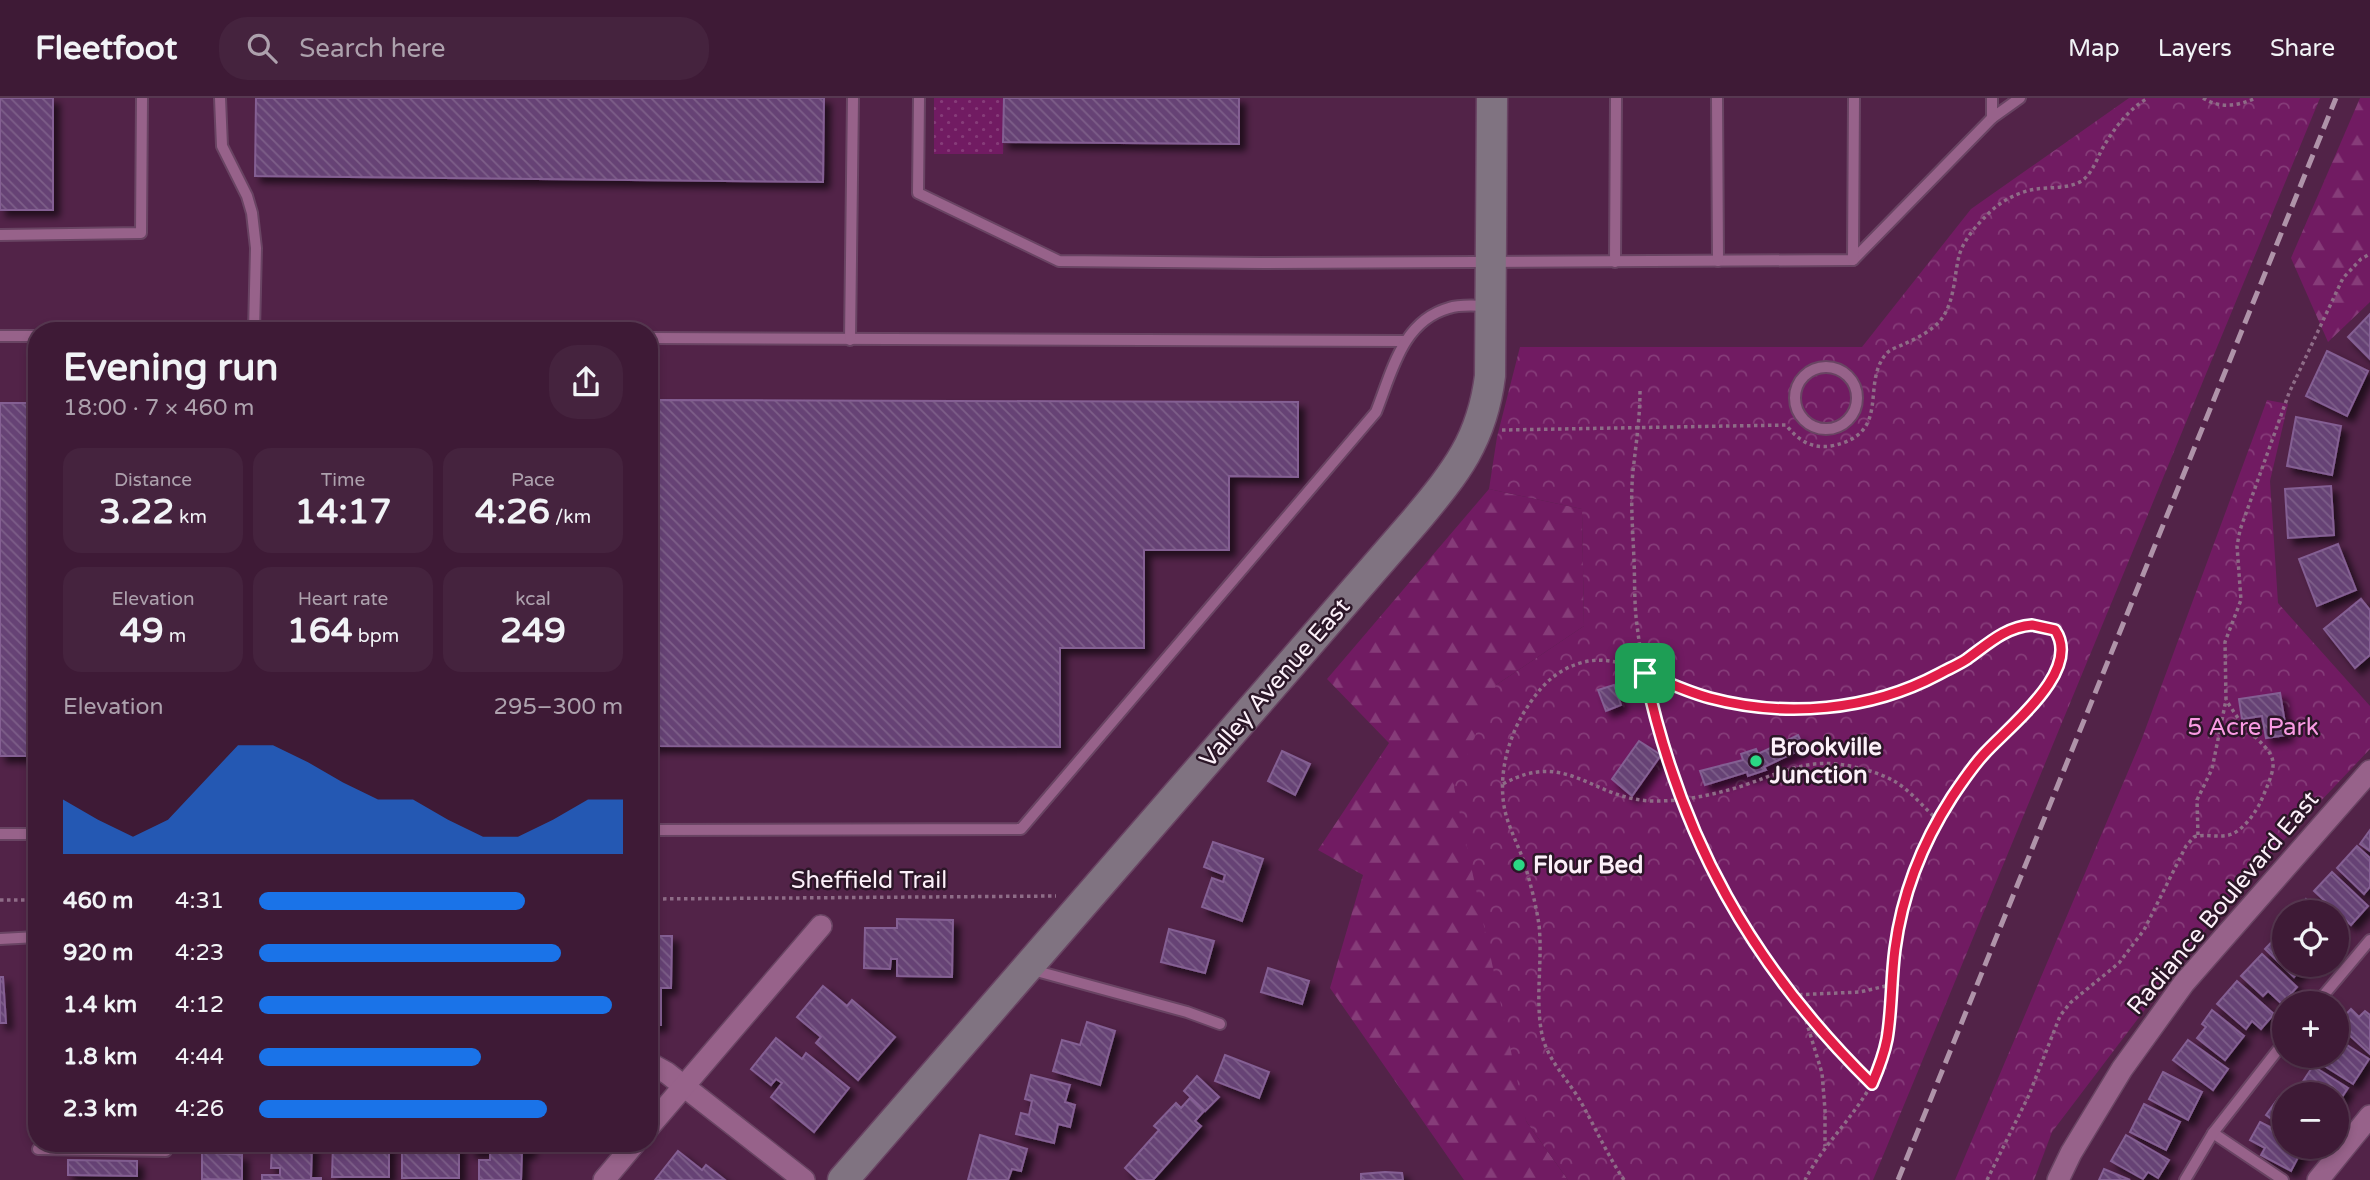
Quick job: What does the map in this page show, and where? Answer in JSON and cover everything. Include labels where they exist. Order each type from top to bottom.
[{"type":"main road","name":"Valley Avenue East","points":[[843,1180],[1416,520],[1471,447],[1490,376],[1492,98]]},
{"type":"street","name":"Radiance Boulevard East","points":[[2058,1180],[2071,1153],[2122,1069],[2184,983],[2370,771]]},
{"type":"street","points":[[658,1116],[821,926]]},
{"type":"street","points":[[658,1068],[804,1180]]},
{"type":"street","points":[[2318,1180],[2370,1116]]},
{"type":"street","points":[[604,1180],[627,1152]]},
{"type":"lane","points":[[0,235],[141,233],[142,98]]},
{"type":"lane","points":[[220,98],[222,146],[247,196],[252,213],[256,248],[254,322]]},
{"type":"lane","points":[[850,340],[853,98]]},
{"type":"lane","points":[[919,98],[918,193],[1059,261],[1492,262],[1853,260],[1992,118],[2020,98]]},
{"type":"lane","points":[[1615,262],[1616,98]]},
{"type":"lane","points":[[1717,98],[1718,261]]},
{"type":"lane","points":[[1853,260],[1854,98]]},
{"type":"lane","points":[[1992,98],[1992,118]]},
{"type":"lane","points":[[658,830],[1021,829],[1376,412],[1404,341],[1425,317],[1451,307],[1490,306]]},
{"type":"lane","points":[[0,336],[28,336]]},
{"type":"lane","points":[[658,338],[1404,341]]},
{"type":"lane","points":[[1821,366],[1841,370],[1849,376],[1858,394],[1853,414],[1847,422],[1837,427],[1816,428],[1800,415],[1795,394],[1798,385],[1811,370],[1821,366]]},
{"type":"lane","points":[[0,834],[28,834]]},
{"type":"lane","points":[[0,939],[28,937]]},
{"type":"lane","points":[[2327,991],[2370,940]]},
{"type":"lane","points":[[1027,968],[1187,1012],[1220,1024]]},
{"type":"lane","points":[[2185,1180],[2213,1133],[2272,1057]]},
{"type":"lane","points":[[2213,1133],[2283,1180]]},
{"type":"path","points":[[1479,425],[1499,430],[1786,425],[1801,440],[1811,445],[1844,443],[1854,438],[1871,414],[1876,370],[1887,352],[1915,340],[1943,317],[1952,298],[1959,254],[1987,214],[2011,196],[2033,189],[2071,186],[2083,180],[2126,115],[2148,98]]},
{"type":"path","points":[[2203,98],[2224,106],[2241,104],[2256,98]]},
{"type":"path","points":[[2198,835],[2197,800],[2212,769],[2226,700],[2224,642],[2241,600],[2237,546],[2240,530],[2289,393],[2332,301],[2343,278],[2361,259],[2370,254]]},
{"type":"path","points":[[1640,391],[1632,510],[1636,624],[1664,754],[1707,863],[1739,920],[1804,1012],[1872,1084]]},
{"type":"path","points":[[1624,1180],[1581,1102],[1554,1062],[1544,1040],[1538,976],[1539,926],[1524,862],[1505,811],[1503,784],[1508,751],[1516,725],[1535,695],[1556,673],[1580,663],[1605,661],[1622,663],[1692,692],[1737,704],[1783,709],[1831,707],[1889,694],[1934,677],[1964,661],[2008,629],[2032,625],[2055,630],[2062,645],[2051,680],[2038,699],[1984,754],[1960,785],[1920,856],[1898,929],[1887,1042],[1872,1084],[1825,1147],[1805,1180]]},
{"type":"path","points":[[1987,1180],[2029,1095],[2060,1016],[2070,1003],[2119,963],[2144,930],[2186,846],[2198,835],[2228,836],[2237,831],[2257,808],[2272,775],[2274,760],[2269,750],[2243,725],[2226,700]]},
{"type":"path","points":[[1503,784],[1519,775],[1553,771],[1574,775],[1604,792],[1626,798],[1681,800],[1742,786],[1797,765],[1834,764],[1853,766],[1894,781],[1938,820]]},
{"type":"path","name":"Sheffield Trail","points":[[658,899],[1089,896]]},
{"type":"path","points":[[0,900],[28,900]]},
{"type":"path","points":[[1792,995],[1860,992],[1891,985]]},
{"type":"path","points":[[1804,1012],[1822,1073],[1825,1147]]},
{"type":"green space","points":[[934,98],[1004,98],[1003,154],[934,154]]},
{"type":"green space","points":[[2129,98],[2320,98],[1873,1180],[1568,1180],[1526,1121],[1454,787],[1496,685],[1584,626],[1582,509],[1489,489],[1497,437],[1520,347],[1862,347],[1971,209]]},
{"type":"green space","points":[[2360,98],[2370,98],[2370,302],[2328,342],[2291,258]]},
{"type":"green space","name":"5 Acre Park","points":[[2267,400],[2288,404],[2270,481],[2278,603],[2370,706],[2370,749],[2231,896],[2052,1132],[2034,1180],[1955,1180],[2141,741]]},
{"type":"green space","points":[[1489,489],[1582,509],[1584,626],[1496,685],[1526,1121],[1568,1180],[1464,1180],[1330,988],[1363,875],[1318,850],[1389,743],[1327,679]]},
{"type":"building","points":[[0,98],[53,98],[53,210],[0,210]]},
{"type":"building","points":[[256,98],[824,98],[823,182],[255,176]]},
{"type":"building","points":[[1004,98],[1239,98],[1239,144],[1003,142]]},
{"type":"building","points":[[2370,314],[2370,359],[2348,337]]},
{"type":"building","points":[[2327,351],[2368,371],[2347,416],[2306,396]]},
{"type":"building","points":[[658,400],[1298,402],[1298,477],[1229,476],[1229,550],[1144,550],[1144,648],[1060,648],[1060,747],[658,746]]},
{"type":"building","points":[[0,403],[28,403],[28,756],[0,756]]},
{"type":"building","points":[[2296,417],[2341,426],[2332,475],[2287,466]]},
{"type":"building","points":[[2331,486],[2334,535],[2288,538],[2285,489]]},
{"type":"building","points":[[2338,544],[2356,590],[2317,606],[2299,559]]},
{"type":"building","points":[[2361,599],[2370,610],[2370,655],[2355,668],[2324,629]]},
{"type":"building","points":[[1614,685],[1621,705],[1606,711],[1598,690]]},
{"type":"building","points":[[2280,693],[2287,735],[2266,738],[2262,716],[2242,719],[2239,699]]},
{"type":"building","name":"Brookville Junction","points":[[1798,735],[1804,748],[1764,767],[1766,770],[1748,776],[1747,772],[1705,785],[1700,771],[1743,760],[1741,754],[1756,749],[1758,754]]},
{"type":"building","points":[[1639,741],[1661,755],[1632,796],[1612,779]]},
{"type":"building","points":[[1282,751],[1310,764],[1295,795],[1268,781]]},
{"type":"building","points":[[2370,830],[2370,851],[2360,844]]},
{"type":"building","points":[[1213,842],[1263,859],[1242,921],[1202,907],[1212,878],[1223,882],[1225,875],[1204,867]]},
{"type":"building","points":[[2357,846],[2370,858],[2370,887],[2364,894],[2337,868]]},
{"type":"building","points":[[2332,872],[2368,906],[2351,925],[2349,900],[2324,900],[2314,891]]},
{"type":"building","points":[[897,919],[953,920],[952,977],[897,976],[897,959],[891,959],[890,969],[864,968],[865,928],[897,928]]},
{"type":"building","points":[[1169,929],[1214,941],[1205,973],[1161,962]]},
{"type":"building","points":[[658,936],[672,936],[671,988],[661,988],[661,1025],[658,1025]]},
{"type":"building","points":[[2272,942],[2272,956],[2265,949]]},
{"type":"building","points":[[2262,954],[2272,963],[2272,977],[2286,977],[2297,987],[2293,991],[2272,991],[2272,995],[2268,991],[2263,996],[2241,976]]},
{"type":"building","points":[[1268,968],[1309,981],[1302,1004],[1261,992]]},
{"type":"building","points":[[0,977],[3,977],[6,1023],[0,1023]]},
{"type":"building","points":[[2237,981],[2272,1012],[2272,1016],[2261,1029],[2252,1021],[2246,1029],[2217,1004]]},
{"type":"building","points":[[823,986],[847,1006],[852,1000],[895,1037],[858,1080],[816,1043],[821,1037],[797,1017]]},
{"type":"building","points":[[2351,1009],[2359,1017],[2365,1011],[2370,1015],[2370,1054],[2349,1035]]},
{"type":"building","points":[[2212,1010],[2244,1036],[2225,1060],[2197,1038],[2206,1027],[2202,1024]]},
{"type":"building","points":[[1087,1022],[1115,1031],[1100,1085],[1053,1071],[1062,1040],[1080,1045]]},
{"type":"building","points":[[776,1038],[802,1059],[806,1053],[849,1088],[814,1132],[771,1097],[782,1083],[776,1079],[771,1085],[751,1069]]},
{"type":"building","points":[[2188,1040],[2228,1069],[2213,1090],[2173,1060]]},
{"type":"building","points":[[2349,1046],[2369,1059],[2353,1084],[2328,1068],[2349,1068]]},
{"type":"building","points":[[1225,1055],[1269,1072],[1259,1098],[1215,1081]]},
{"type":"building","points":[[2312,1068],[2316,1068],[2338,1082],[2303,1082]]},
{"type":"building","points":[[2163,1072],[2202,1092],[2188,1120],[2149,1099]]},
{"type":"building","points":[[1031,1075],[1070,1085],[1065,1102],[1075,1105],[1070,1127],[1058,1124],[1054,1143],[1016,1134],[1021,1113],[1029,1115],[1032,1101],[1025,1099]]},
{"type":"building","points":[[1197,1076],[1219,1097],[1205,1111],[1184,1091]]},
{"type":"building","points":[[1190,1098],[1204,1111],[1195,1121],[1201,1126],[1153,1180],[1138,1180],[1125,1168],[1159,1130],[1154,1126],[1176,1103],[1181,1108]]},
{"type":"building","points":[[2144,1104],[2180,1122],[2166,1150],[2130,1132]]},
{"type":"building","points":[[2272,1107],[2272,1119],[2266,1115]]},
{"type":"building","points":[[2260,1122],[2272,1128],[2272,1159],[2297,1159],[2291,1171],[2261,1155],[2265,1148],[2250,1140]]},
{"type":"building","points":[[980,1135],[1027,1149],[1021,1171],[1012,1169],[1008,1180],[968,1180]]},
{"type":"building","points":[[2126,1135],[2169,1160],[2158,1178],[2148,1172],[2143,1179],[2111,1161]]},
{"type":"building","points":[[678,1151],[702,1170],[706,1165],[725,1180],[655,1180]]},
{"type":"building","points":[[202,1152],[242,1155],[242,1180],[202,1179]]},
{"type":"building","points":[[272,1152],[312,1152],[311,1178],[321,1180],[262,1180],[262,1175],[280,1175],[280,1168],[271,1168]]},
{"type":"building","points":[[333,1152],[389,1152],[389,1177],[332,1177]]},
{"type":"building","points":[[402,1152],[459,1152],[459,1178],[402,1178]]},
{"type":"building","points":[[490,1152],[522,1152],[521,1180],[479,1180],[479,1160],[490,1160]]},
{"type":"building","points":[[68,1160],[137,1161],[137,1176],[68,1175]]},
{"type":"building","points":[[2104,1169],[2130,1180],[2099,1180]]},
{"type":"building","points":[[1402,1173],[1403,1180],[1361,1180],[1361,1174]]},
{"type":"railway","points":[[1898,1180],[2336,98]]},
{"type":"place","name":"Brookville Junction","points":[[1756,761]]},
{"type":"place","name":"Flour Bed","points":[[1519,865]]},
{"type":"route","points":[[2019,626],[2046,626],[2055,630],[2060,637],[2060,655],[2051,680],[2038,699],[1984,754],[1960,785],[1920,856],[1898,929],[1887,1042],[1872,1084],[1804,1012],[1776,975],[1739,920],[1707,863],[1664,754],[1645,673],[1692,692],[1737,704],[1783,709],[1831,707],[1900,691],[1934,677],[1964,661],[2008,629],[2019,626]]}]
